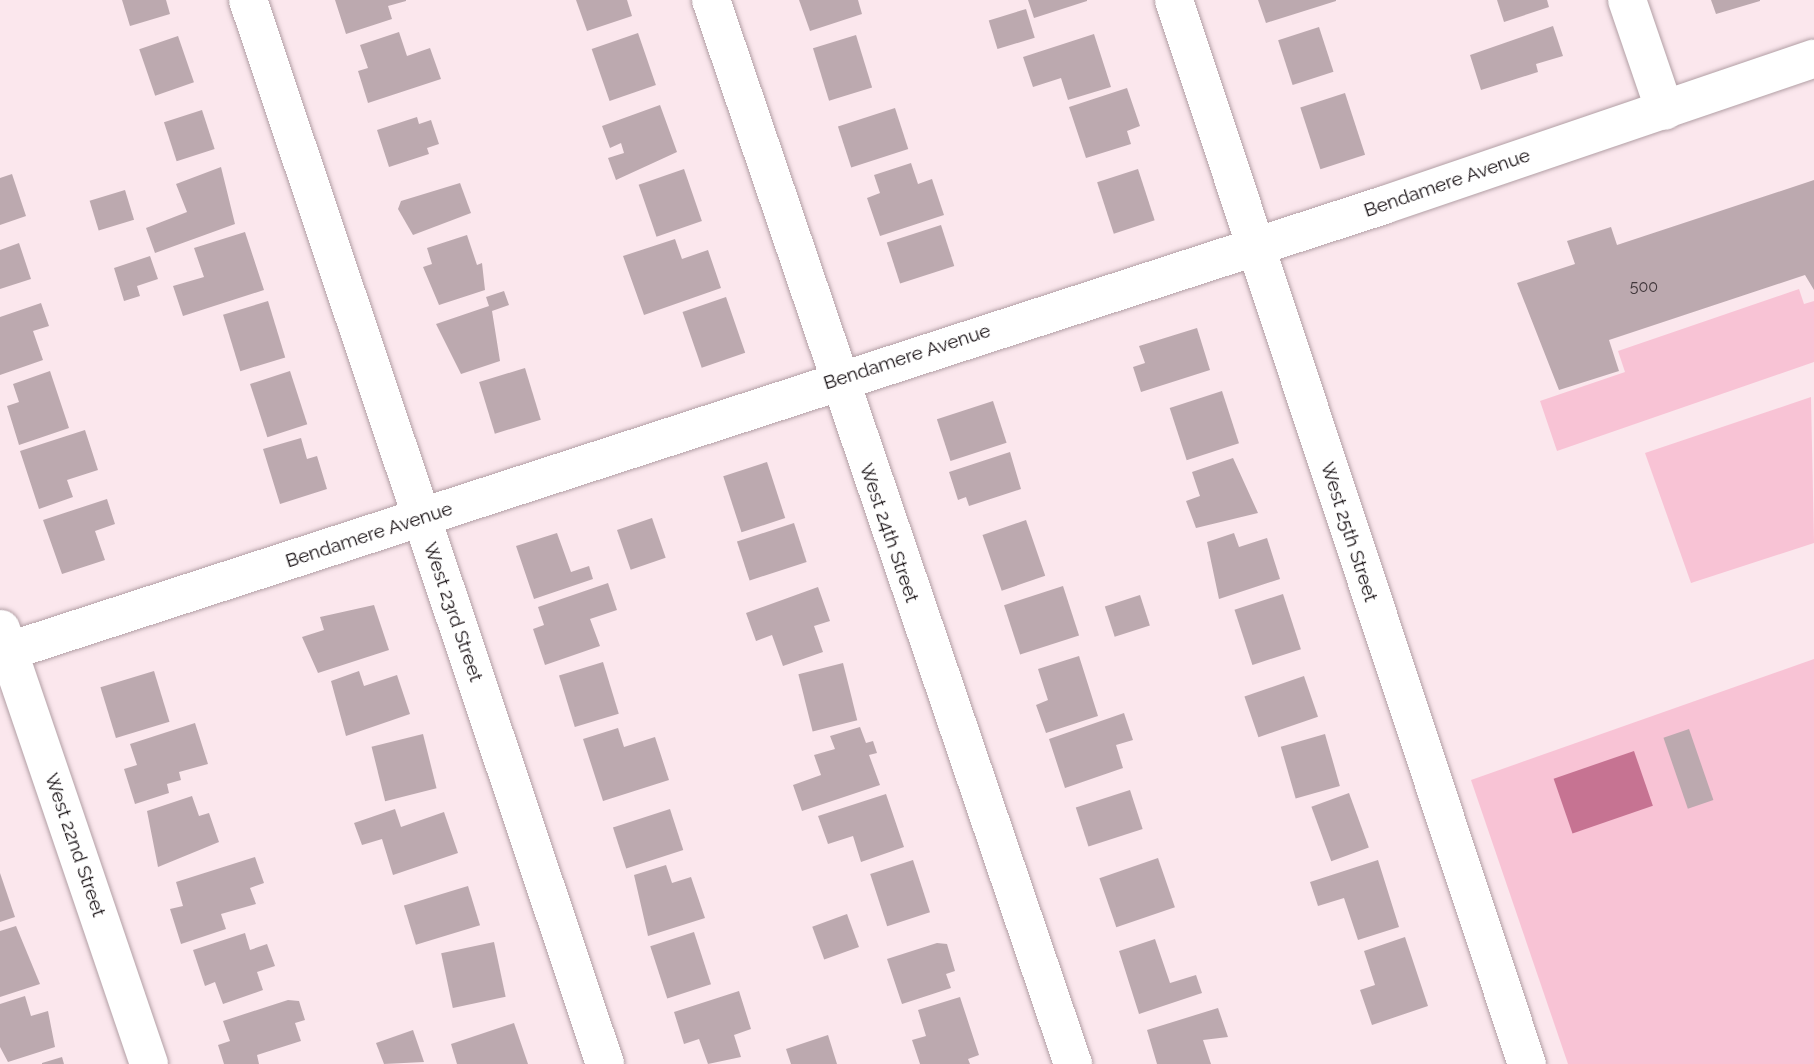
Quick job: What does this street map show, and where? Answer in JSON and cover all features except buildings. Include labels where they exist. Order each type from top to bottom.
[{"type":"street","name":"West 23rd Street","points":[[248,0],[605,1064]]},
{"type":"street","name":"West 24th Street","points":[[711,0],[835,380],[1073,1064]]},
{"type":"street","name":"West 25th Street","points":[[1174,0],[1527,1064]]},
{"type":"street","points":[[1627,0],[1665,111]]},
{"type":"street","name":"Bendamere Avenue","points":[[3,644],[422,518],[835,380],[1665,111],[1814,59]]},
{"type":"street","name":"West 22nd Street","points":[[3,644],[149,1064]]},
{"type":"shaded area","points":[[1799,289],[1804,304],[1814,301],[1814,362],[1557,451],[1540,401],[1625,372],[1618,351]]},
{"type":"shaded area","points":[[1811,397],[1814,543],[1691,583],[1645,453]]},
{"type":"shaded area","points":[[1814,659],[1814,1064],[1568,1064],[1471,780]]},
{"type":"shaded area","points":[[1634,751],[1653,806],[1573,834],[1554,779]]}]
